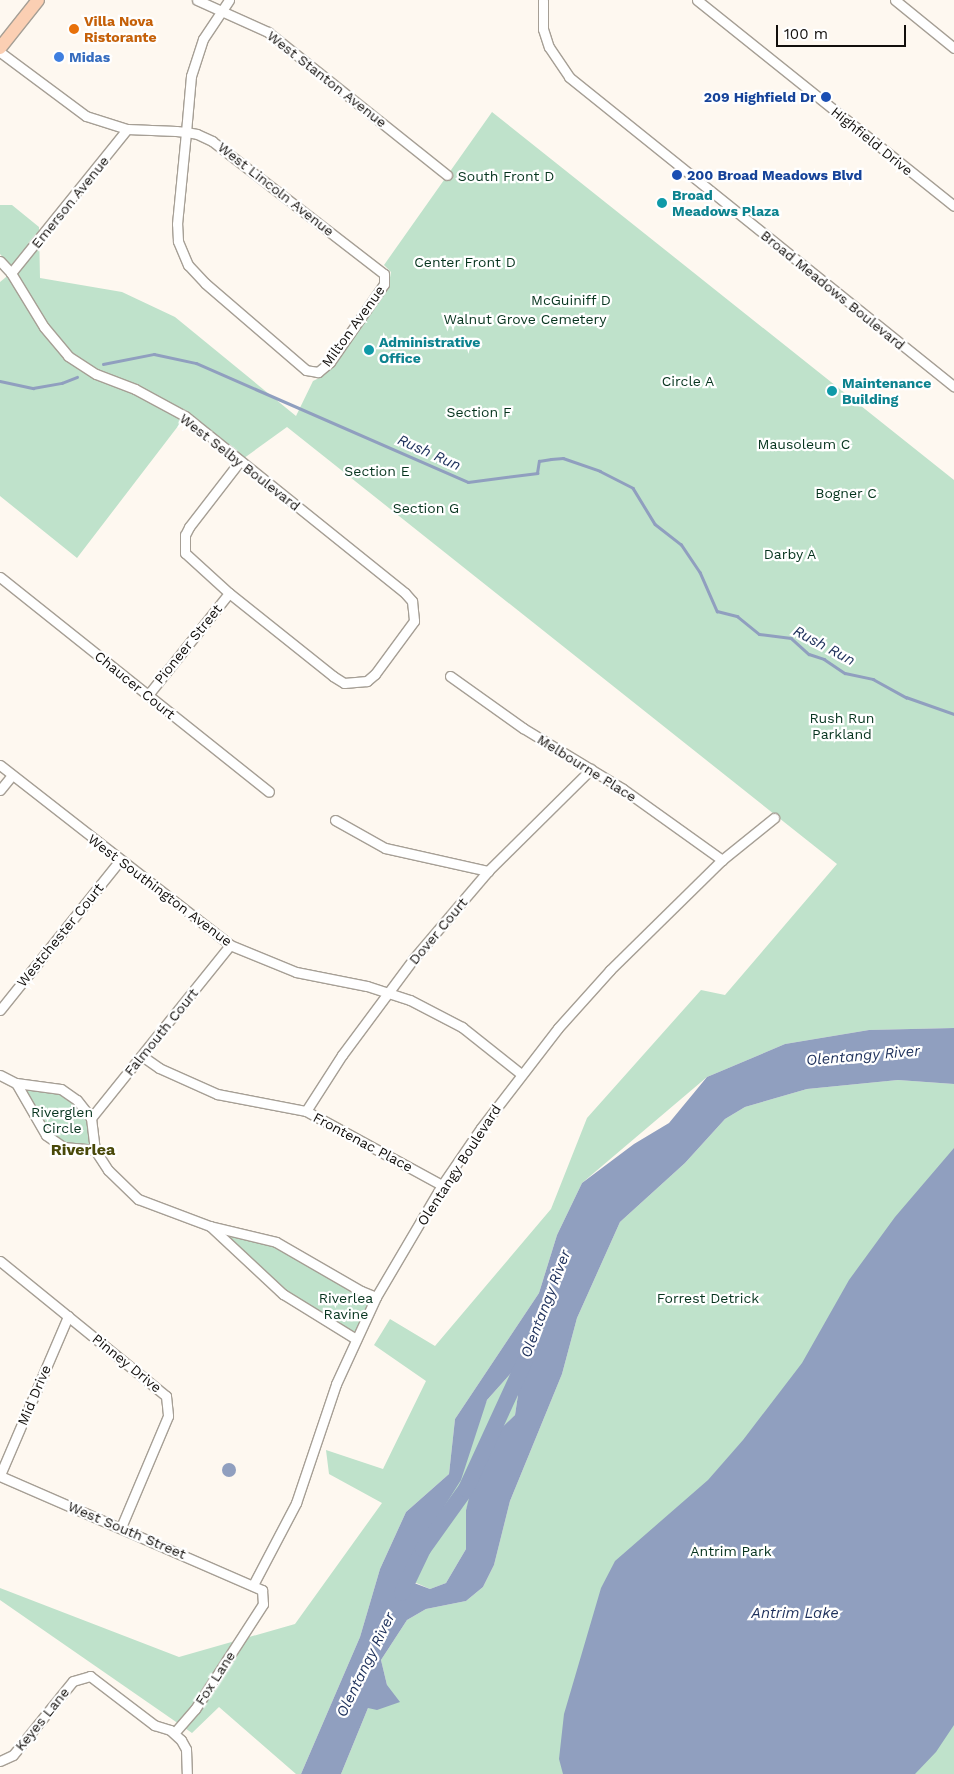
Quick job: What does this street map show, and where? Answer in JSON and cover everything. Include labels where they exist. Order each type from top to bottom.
[{"type":"main road","points":[[0,48],[38,0]]},
{"type":"street","name":"West Stanton Avenue","points":[[196,0],[268,32],[447,175]]},
{"type":"street","points":[[186,132],[191,76],[197,53],[220,11],[229,0]]},
{"type":"street","name":"Broad Meadows Boulevard","points":[[543,0],[543,29],[549,47],[569,78],[954,386]]},
{"type":"street","name":"Highfield Drive","points":[[697,0],[954,206]]},
{"type":"street","points":[[895,0],[954,48]]},
{"type":"street","name":"West Lincoln Avenue","points":[[0,52],[73,109],[127,129],[186,132],[212,141],[227,150],[384,274]]},
{"type":"street","name":"Emerson Avenue","points":[[11,274],[127,129]]},
{"type":"street","name":"Milton Avenue","points":[[186,132],[177,232],[188,265],[205,283],[312,373],[330,362],[385,282],[384,274]]},
{"type":"street","name":"West Selby Boulevard","points":[[0,261],[11,274],[44,327],[81,365],[96,374],[136,389],[185,416],[405,593],[414,611],[414,621],[375,674],[357,684],[344,683],[229,593]]},
{"type":"street","points":[[229,593],[185,554],[185,535],[189,527],[240,462]]},
{"type":"street","name":"Chaucer Court","points":[[0,577],[269,792]]},
{"type":"street","name":"Pioneer Street","points":[[148,695],[229,593]]},
{"type":"street","name":"Melbourne Place","points":[[450,676],[498,712],[591,769],[722,860]]},
{"type":"street","name":"West Southington Avenue","points":[[0,765],[230,945],[296,972],[388,991],[440,1013],[462,1027],[521,1074]]},
{"type":"street","name":"Dover Court","points":[[306,1111],[388,991],[488,871],[591,769]]},
{"type":"street","points":[[0,790],[12,775]]},
{"type":"street","name":"Olentangy Boulevard","points":[[253,1585],[299,1496],[336,1384],[356,1338],[376,1297],[442,1186],[521,1074],[610,970],[722,860],[774,818]]},
{"type":"street","points":[[335,820],[385,848],[488,871]]},
{"type":"street","name":"Westchester Court","points":[[0,1010],[120,860]]},
{"type":"street","name":"Falmouth Court","points":[[92,1118],[230,945]]},
{"type":"street","name":"Frontenac Place","points":[[142,1056],[159,1068],[217,1094],[306,1111],[442,1186]]},
{"type":"street","points":[[0,1075],[16,1083],[61,1089],[78,1100],[92,1118],[96,1150],[116,1181],[138,1200],[210,1226],[276,1242],[360,1291],[376,1297]]},
{"type":"street","points":[[16,1083],[46,1135],[63,1147],[96,1150]]},
{"type":"street","points":[[210,1226],[283,1294],[356,1338]]},
{"type":"street","name":"Pinney Drive","points":[[0,1261],[159,1388],[170,1406],[168,1416],[121,1527]]},
{"type":"street","name":"Mid Drive","points":[[0,1475],[68,1316]]},
{"type":"street","name":"West South Street","points":[[0,1475],[253,1585]]},
{"type":"street","name":"Fox Lane","points":[[174,1733],[195,1709],[264,1604],[262,1590],[253,1585]]},
{"type":"street","name":"Keyes Lane","points":[[0,1761],[13,1755],[73,1681],[84,1675],[96,1678],[159,1729],[174,1733]]},
{"type":"street","points":[[174,1733],[186,1749],[187,1774]]},
{"type":"green space","points":[[492,112],[954,480],[954,1028],[869,1030],[785,1044],[707,1077],[582,1183],[557,1235],[539,1293],[455,1419],[449,1474],[406,1512],[380,1569],[360,1637],[301,1774],[296,1774],[219,1707],[192,1733],[0,1600],[0,1588],[179,1657],[295,1624],[382,1503],[329,1474],[326,1450],[383,1469],[426,1381],[374,1345],[390,1319],[435,1346],[551,1209],[587,1118],[701,990],[725,995],[837,864],[287,427],[240,461],[185,417],[77,558],[0,496],[0,282],[11,273],[17,274],[0,254],[0,205],[12,205],[39,227],[40,278],[122,292],[175,317],[296,416],[313,381],[323,376],[389,283],[391,272],[384,265]]},
{"type":"green space","name":"Antrim Park","points":[[898,1080],[954,1084],[954,1774],[341,1774],[368,1708],[387,1685],[381,1660],[407,1620],[426,1609],[466,1601],[483,1587],[494,1565],[510,1501],[562,1374],[577,1318],[620,1222],[685,1163],[725,1119],[745,1107],[807,1089]]},
{"type":"green space","name":"Riverglen Circle","points":[[16,1083],[61,1089],[91,1118],[95,1150],[83,1150],[46,1135]]},
{"type":"green space","name":"Riverlea Ravine","points":[[210,1226],[276,1242],[376,1297],[356,1339],[283,1294]]},
{"type":"green space","points":[[512,1372],[518,1395],[515,1415],[492,1437],[466,1510],[466,1549],[446,1583],[430,1589],[414,1582],[408,1564],[432,1523],[487,1400]]},
{"type":"water","points":[[954,1028],[954,1084],[898,1080],[807,1089],[745,1107],[725,1119],[685,1163],[620,1222],[577,1318],[562,1374],[510,1501],[494,1565],[483,1587],[466,1601],[426,1609],[407,1620],[381,1660],[387,1685],[400,1702],[377,1710],[368,1708],[341,1774],[301,1774],[360,1637],[380,1569],[406,1512],[449,1474],[455,1419],[539,1293],[557,1235],[582,1183],[634,1144],[669,1123],[707,1077],[785,1044],[869,1030]],"holes":[[[512,1372],[518,1395],[515,1415],[492,1437],[474,1478],[466,1510],[466,1549],[446,1583],[430,1589],[414,1583],[408,1564],[461,1480],[487,1400]]]},
{"type":"water","name":"Antrim Lake","points":[[954,1148],[954,1725],[936,1752],[915,1774],[563,1774],[559,1759],[564,1714],[601,1588],[615,1561],[708,1480],[743,1440],[802,1363],[849,1280],[895,1217]]},
{"type":"water","points":[[226,1463],[232,1463],[236,1470],[232,1477],[226,1477],[222,1473],[222,1467]]},
{"type":"waterway","name":"Rush Run","points":[[103,364],[154,354],[196,363],[468,482],[537,473],[539,461],[551,459],[563,458],[600,471],[633,488],[655,524],[681,544],[700,572],[717,611],[737,616],[759,634],[791,638],[809,654],[824,659],[845,673],[873,679],[906,697],[954,714]]},
{"type":"waterway","name":"Rush Run","points":[[0,381],[33,388],[62,383],[77,377]]},
{"type":"waterway","name":"Olentangy River","points":[[402,1593],[423,1549],[466,1489],[524,1363]]},
{"type":"place","name":"Villa Nova Ristorante","points":[[74,29]]},
{"type":"place","name":"Midas","points":[[59,57]]},
{"type":"place","name":"209 Highfield Dr","points":[[826,97]]},
{"type":"place","name":"200 Broad Meadows Blvd","points":[[677,175]]},
{"type":"place","name":"Broad Meadows Plaza","points":[[662,203]]},
{"type":"place","name":"Administrative Office","points":[[369,350]]},
{"type":"place","name":"Maintenance Building","points":[[832,391]]},
{"type":"district","name":"Riverlea","points":[[83,1150]]},
{"type":"park label","name":"South Front D","points":[[506,176]]},
{"type":"park label","name":"Center Front D","points":[[465,262]]},
{"type":"park label","name":"McGuiniff D","points":[[571,300]]},
{"type":"park label","name":"Walnut Grove Cemetery","points":[[525,319]]},
{"type":"park label","name":"Circle A","points":[[688,381]]},
{"type":"park label","name":"Section F","points":[[479,412]]},
{"type":"park label","name":"Mausoleum C","points":[[804,444]]},
{"type":"park label","name":"Section E","points":[[377,471]]},
{"type":"park label","name":"Bogner C","points":[[846,493]]},
{"type":"park label","name":"Section G","points":[[426,508]]},
{"type":"park label","name":"Darby A","points":[[790,554]]},
{"type":"park label","name":"Rush Run Parkland","points":[[842,726]]},
{"type":"park label","name":"Forrest Detrick","points":[[708,1298]]}]
